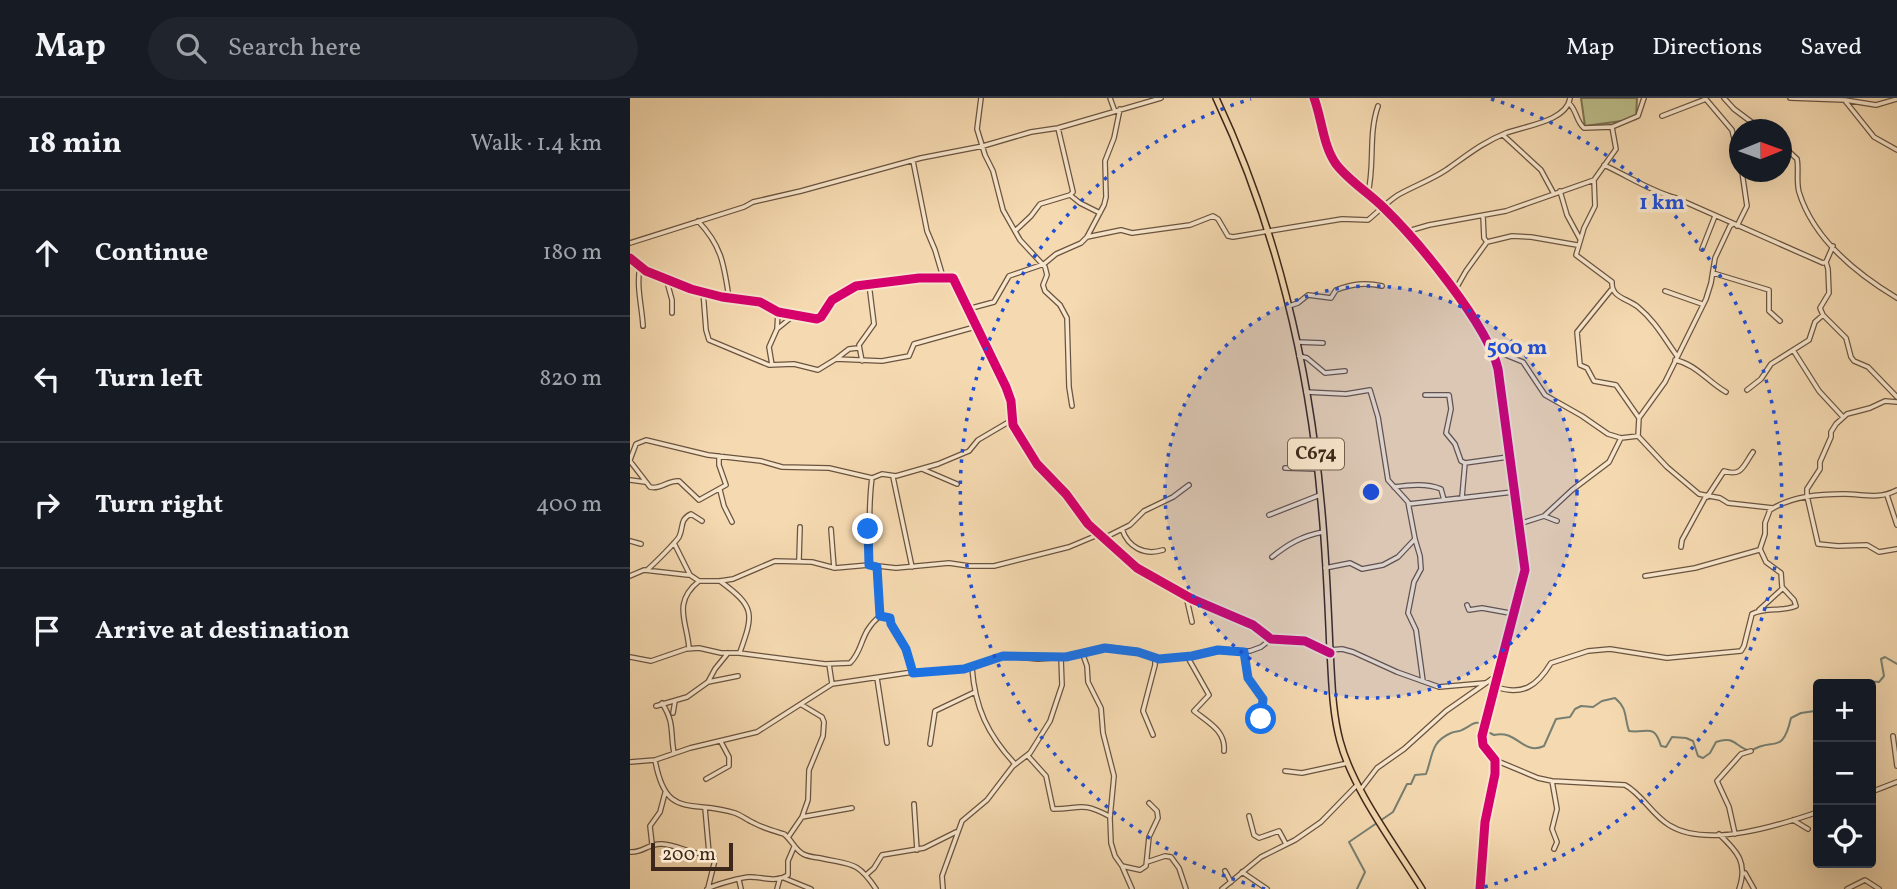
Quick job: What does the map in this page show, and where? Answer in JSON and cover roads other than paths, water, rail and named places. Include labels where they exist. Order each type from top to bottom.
[{"type":"main road","name":"C674","points":[[1216,98],[1237,148],[1266,232],[1300,356],[1320,495],[1332,702],[1340,742],[1360,787],[1422,889]]},
{"type":"street","points":[[1110,98],[1115,110]]},
{"type":"street","points":[[630,243],[753,202],[1031,132],[1058,128],[1161,98]]},
{"type":"street","points":[[1314,98],[1332,158],[1344,173],[1383,206],[1454,292],[1491,349],[1498,369],[1525,570],[1484,726],[1483,745],[1494,760],[1495,774],[1485,822],[1480,889]]},
{"type":"street","points":[[1087,237],[1121,230],[1132,233],[1190,226],[1213,216],[1218,219],[1228,236],[1342,219],[1366,220],[1395,197],[1447,169],[1476,148],[1503,135],[1541,123],[1561,113],[1570,101],[1578,121],[1584,128],[1612,127],[1637,116],[1644,98]]},
{"type":"street","points":[[1724,98],[1747,119]]},
{"type":"street","points":[[1790,98],[1847,99],[1876,105],[1897,99]]},
{"type":"street","points":[[1662,116],[1705,99],[1729,127]]},
{"type":"street","points":[[1847,99],[1874,136],[1897,150]]},
{"type":"street","points":[[979,100],[977,129],[993,171],[1003,210],[1026,248],[1044,264],[1045,291],[1060,305],[1067,318],[1072,406]]},
{"type":"street","points":[[1368,194],[1373,162],[1371,133],[1378,106]]},
{"type":"street","points":[[968,309],[994,302],[1009,276],[1044,264],[1087,237],[1106,197],[1105,161],[1114,138],[1120,109]]},
{"type":"street","points":[[1612,127],[1616,149],[1594,180],[1595,206],[1577,245],[1578,258],[1612,282],[1612,289],[1577,332],[1580,365],[1587,368],[1594,381],[1616,385],[1639,418]]},
{"type":"street","points":[[1015,231],[1040,204],[1073,192],[1058,128]]},
{"type":"street","points":[[1503,135],[1542,170],[1554,194]]},
{"type":"street","points":[[1792,154],[1797,159],[1799,191],[1815,227],[1853,266],[1897,298]]},
{"type":"street","points":[[913,161],[927,231],[943,277]]},
{"type":"street","points":[[1604,165],[1649,189],[1826,262]]},
{"type":"street","points":[[1405,232],[1506,211],[1594,180]]},
{"type":"street","points":[[1743,182],[1747,206],[1735,225],[1730,226],[1715,258],[1703,304],[1665,382],[1639,418],[1638,436],[1667,467],[1699,495],[1720,498],[1728,503],[1773,508],[1807,496],[1842,494],[1878,498],[1897,490]]},
{"type":"street","points":[[1560,191],[1567,215],[1580,239]]},
{"type":"street","points":[[1070,195],[1100,213]]},
{"type":"street","points":[[1483,216],[1484,238],[1487,242]]},
{"type":"street","points":[[1702,249],[1715,216]]},
{"type":"street","points":[[698,221],[716,241],[725,267],[729,299]]},
{"type":"street","points":[[1699,232],[1707,234]]},
{"type":"street","points":[[1454,292],[1487,242],[1512,236],[1577,245]]},
{"type":"street","points":[[1833,246],[1826,262],[1829,293],[1820,308],[1823,315],[1846,338],[1850,357],[1868,367],[1897,400]]},
{"type":"street","points":[[630,258],[640,267],[691,289],[729,299],[760,302],[778,312],[819,319],[827,304],[856,286],[953,278],[1011,401],[1013,425],[1037,464],[1066,494],[1088,524],[1138,568],[1186,596],[1247,622],[1271,639],[1305,641],[1330,652],[1342,649],[1353,652],[1438,687],[1486,683]]},
{"type":"street","points":[[640,267],[638,278],[643,326]]},
{"type":"street","points":[[1713,273],[1769,290],[1769,311],[1780,321]]},
{"type":"street","points":[[666,278],[673,302],[672,313]]},
{"type":"street","points":[[703,291],[709,340],[772,365],[794,364],[818,370],[849,349],[858,348],[874,325],[869,284]]},
{"type":"street","points":[[1287,307],[1308,295],[1331,298],[1336,289],[1352,284],[1382,286]]},
{"type":"street","points":[[1612,289],[1618,296],[1635,304],[1651,320],[1676,358],[1689,363],[1711,384],[1726,392]]},
{"type":"street","points":[[1665,291],[1703,304]]},
{"type":"street","points":[[772,365],[769,347],[777,329],[778,312]]},
{"type":"street","points":[[1746,390],[1761,379],[1771,364],[1809,340],[1815,322],[1823,315]]},
{"type":"street","points":[[777,329],[793,316]]},
{"type":"street","points":[[836,359],[899,359],[909,356],[914,344],[976,326]]},
{"type":"street","points":[[1296,342],[1323,343]]},
{"type":"street","points":[[858,348],[862,361]]},
{"type":"street","points":[[1491,349],[1525,364],[1549,398],[1582,416],[1608,435],[1621,438],[1638,436]]},
{"type":"street","points":[[1793,350],[1819,391],[1843,417]]},
{"type":"street","points":[[1300,356],[1307,358],[1325,373],[1345,371]]},
{"type":"street","points":[[1306,392],[1346,394],[1370,390],[1378,417],[1388,480],[1409,504],[1420,556],[1421,569],[1414,582],[1408,613],[1416,630],[1423,681]]},
{"type":"street","points":[[1425,395],[1449,395],[1451,409],[1446,433],[1455,444],[1461,461],[1465,463],[1508,457]]},
{"type":"street","points":[[1897,400],[1885,401],[1843,417],[1832,428],[1825,455],[1807,489],[1818,544],[1867,545],[1879,552],[1897,549]]},
{"type":"street","points":[[645,482],[630,461],[632,446],[641,440],[782,467],[829,468],[872,478],[879,474],[892,476],[922,470],[969,450],[978,440],[1012,420]]},
{"type":"street","points":[[1519,524],[1544,516],[1572,490],[1609,462],[1621,438]]},
{"type":"street","points":[[1681,547],[1682,540],[1706,497],[1724,471],[1738,473],[1753,452]]},
{"type":"street","points":[[630,480],[645,482],[655,488],[669,481],[679,481],[699,500],[720,490],[727,483],[719,465],[719,456]]},
{"type":"street","points":[[1462,497],[1465,463]]},
{"type":"street","points":[[1284,468],[1317,468]]},
{"type":"street","points":[[922,470],[957,484]]},
{"type":"street","points":[[892,476],[912,567]]},
{"type":"street","points":[[869,565],[868,529],[872,478]]},
{"type":"street","points":[[647,570],[690,575],[699,581],[720,581],[733,579],[769,562],[789,563],[799,560],[835,568],[869,565],[912,567],[949,563],[969,566],[1002,565],[1122,530],[1144,512],[1173,498],[1189,485]]},
{"type":"street","points":[[1394,487],[1437,487],[1441,489],[1444,500]]},
{"type":"street","points":[[720,490],[732,522]]},
{"type":"street","points":[[1409,504],[1513,492]]},
{"type":"street","points":[[1269,515],[1320,495]]},
{"type":"street","points":[[1887,495],[1897,525]]},
{"type":"street","points":[[1759,549],[1765,534],[1765,523],[1773,508]]},
{"type":"street","points":[[630,576],[647,570],[674,543],[679,536],[681,523],[688,515],[691,514],[702,521]]},
{"type":"street","points":[[1544,516],[1556,521]]},
{"type":"street","points":[[799,560],[800,527]]},
{"type":"street","points":[[831,528],[835,568]]},
{"type":"street","points":[[1122,530],[1127,541],[1138,549],[1150,553],[1163,550]]},
{"type":"street","points":[[1272,557],[1295,540],[1323,532]]},
{"type":"street","points":[[1325,568],[1350,563],[1365,569],[1383,565],[1398,557],[1415,539]]},
{"type":"street","points":[[630,541],[641,544]]},
{"type":"street","points":[[674,543],[690,575]]},
{"type":"street","points":[[1645,576],[1695,568],[1759,549]]},
{"type":"street","points":[[1758,611],[1794,607],[1796,604],[1783,588],[1781,573],[1766,562],[1759,549]]},
{"type":"street","points":[[630,657],[651,661],[689,648],[829,664],[852,663],[864,634],[880,616],[877,567]]},
{"type":"street","points":[[689,648],[682,609],[688,593],[699,581]]},
{"type":"street","points":[[720,581],[748,608],[750,625],[739,653]]},
{"type":"street","points":[[1496,687],[1515,692],[1543,677],[1551,663],[1588,651],[1610,649],[1648,657],[1739,652],[1744,646],[1750,617],[1783,588]]},
{"type":"street","points":[[1186,596],[1192,622]]},
{"type":"street","points":[[1467,605],[1469,610],[1482,608],[1515,614]]},
{"type":"street","points":[[880,616],[890,618],[906,649],[913,673]]},
{"type":"street","points":[[630,762],[655,760],[763,729],[832,684],[972,668],[1003,656],[1061,658],[1105,648],[1155,657],[1187,656],[1218,650],[1244,652],[1261,647],[1271,639]]},
{"type":"street","points":[[1244,652],[1248,678],[1263,699],[1261,719]]},
{"type":"street","points":[[708,682],[715,668],[728,653]]},
{"type":"street","points":[[1083,655],[1088,682],[1101,708],[1103,733],[1114,776],[1110,816],[1113,854],[1122,866],[1132,889]]},
{"type":"street","points":[[1187,656],[1209,695],[1194,711],[1221,734],[1224,751]]},
{"type":"street","points":[[1153,735],[1143,711],[1155,657]]},
{"type":"street","points":[[943,889],[942,876],[965,817],[987,800],[1015,764],[1028,756],[1040,740],[1056,707],[1063,679],[1061,658]]},
{"type":"street","points":[[829,664],[832,684]]},
{"type":"street","points":[[972,668],[975,692],[987,728],[1015,764]]},
{"type":"street","points":[[656,706],[687,697],[708,682],[738,676]]},
{"type":"street","points":[[1222,889],[1261,857],[1321,822],[1377,768],[1404,749],[1457,703],[1496,676]]},
{"type":"street","points":[[877,678],[887,743]]},
{"type":"street","points":[[930,744],[935,711],[975,692]]},
{"type":"street","points":[[673,713],[675,701]]},
{"type":"street","points":[[662,703],[674,734],[674,753]]},
{"type":"street","points":[[789,837],[802,817],[808,800],[809,770],[823,736],[824,722],[820,714],[802,705]]},
{"type":"street","points":[[1893,736],[1897,766]]},
{"type":"street","points":[[706,779],[729,766],[729,757],[721,742]]},
{"type":"street","points":[[1735,834],[1729,807],[1717,781],[1741,754],[1751,751]]},
{"type":"street","points":[[1028,756],[1045,776],[1053,809],[1089,807],[1110,816]]},
{"type":"street","points":[[655,760],[665,793],[671,799],[685,806],[736,814],[789,837],[794,847],[809,857],[852,864],[866,875],[876,889]]},
{"type":"street","points":[[1494,760],[1552,781],[1625,785],[1661,820],[1689,833],[1735,834],[1767,828],[1813,814]]},
{"type":"street","points":[[1285,771],[1302,773],[1348,763]]},
{"type":"street","points":[[1552,781],[1557,808],[1552,829],[1557,842],[1554,849]]},
{"type":"street","points":[[1876,790],[1896,783],[1897,791]]},
{"type":"street","points":[[652,844],[650,826],[660,812],[665,793]]},
{"type":"street","points":[[1122,866],[1140,870],[1147,862],[1149,837],[1158,818],[1157,811],[1149,803]]},
{"type":"street","points":[[914,804],[917,850]]},
{"type":"street","points":[[705,808],[709,853]]},
{"type":"street","points":[[802,817],[852,808]]},
{"type":"street","points":[[1249,816],[1254,835],[1259,838],[1279,831],[1286,844]]},
{"type":"street","points":[[1793,820],[1808,830]]},
{"type":"street","points":[[866,875],[882,855],[917,850],[958,831]]},
{"type":"street","points":[[1718,834],[1738,856],[1754,889]]},
{"type":"street","points":[[630,852],[640,852],[652,844],[670,845],[702,855],[709,853],[715,856],[707,888],[747,877],[782,878],[811,889]]},
{"type":"street","points":[[777,889],[782,878],[788,875],[788,861],[794,847]]},
{"type":"street","points":[[1147,862],[1165,856],[1171,857],[1179,868],[1186,889]]},
{"type":"street","points":[[1225,871],[1231,883]]},
{"type":"street","points":[[1242,872],[1267,889]]},
{"type":"street","points":[[1739,889],[1745,873]]},
{"type":"street","points":[[739,880],[741,889]]},
{"type":"street","points":[[1847,889],[1865,880],[1879,889]]},
{"type":"waterway","points":[[1876,682],[1884,676],[1881,659],[1885,657],[1897,664]]},
{"type":"waterway","points":[[1357,889],[1365,872],[1349,842],[1393,812],[1407,784],[1411,784],[1415,775],[1426,774],[1433,750],[1439,741],[1474,723],[1487,726],[1488,732],[1494,735],[1509,736],[1531,748],[1537,748],[1544,746],[1556,719],[1570,717],[1575,709],[1581,706],[1593,707],[1602,701],[1615,698],[1624,710],[1629,731],[1652,731],[1661,746],[1666,747],[1672,737],[1686,738],[1693,741],[1698,756],[1703,758],[1710,753],[1716,742],[1723,740],[1732,741],[1751,751],[1776,744],[1784,738],[1791,718],[1813,711]]}]
